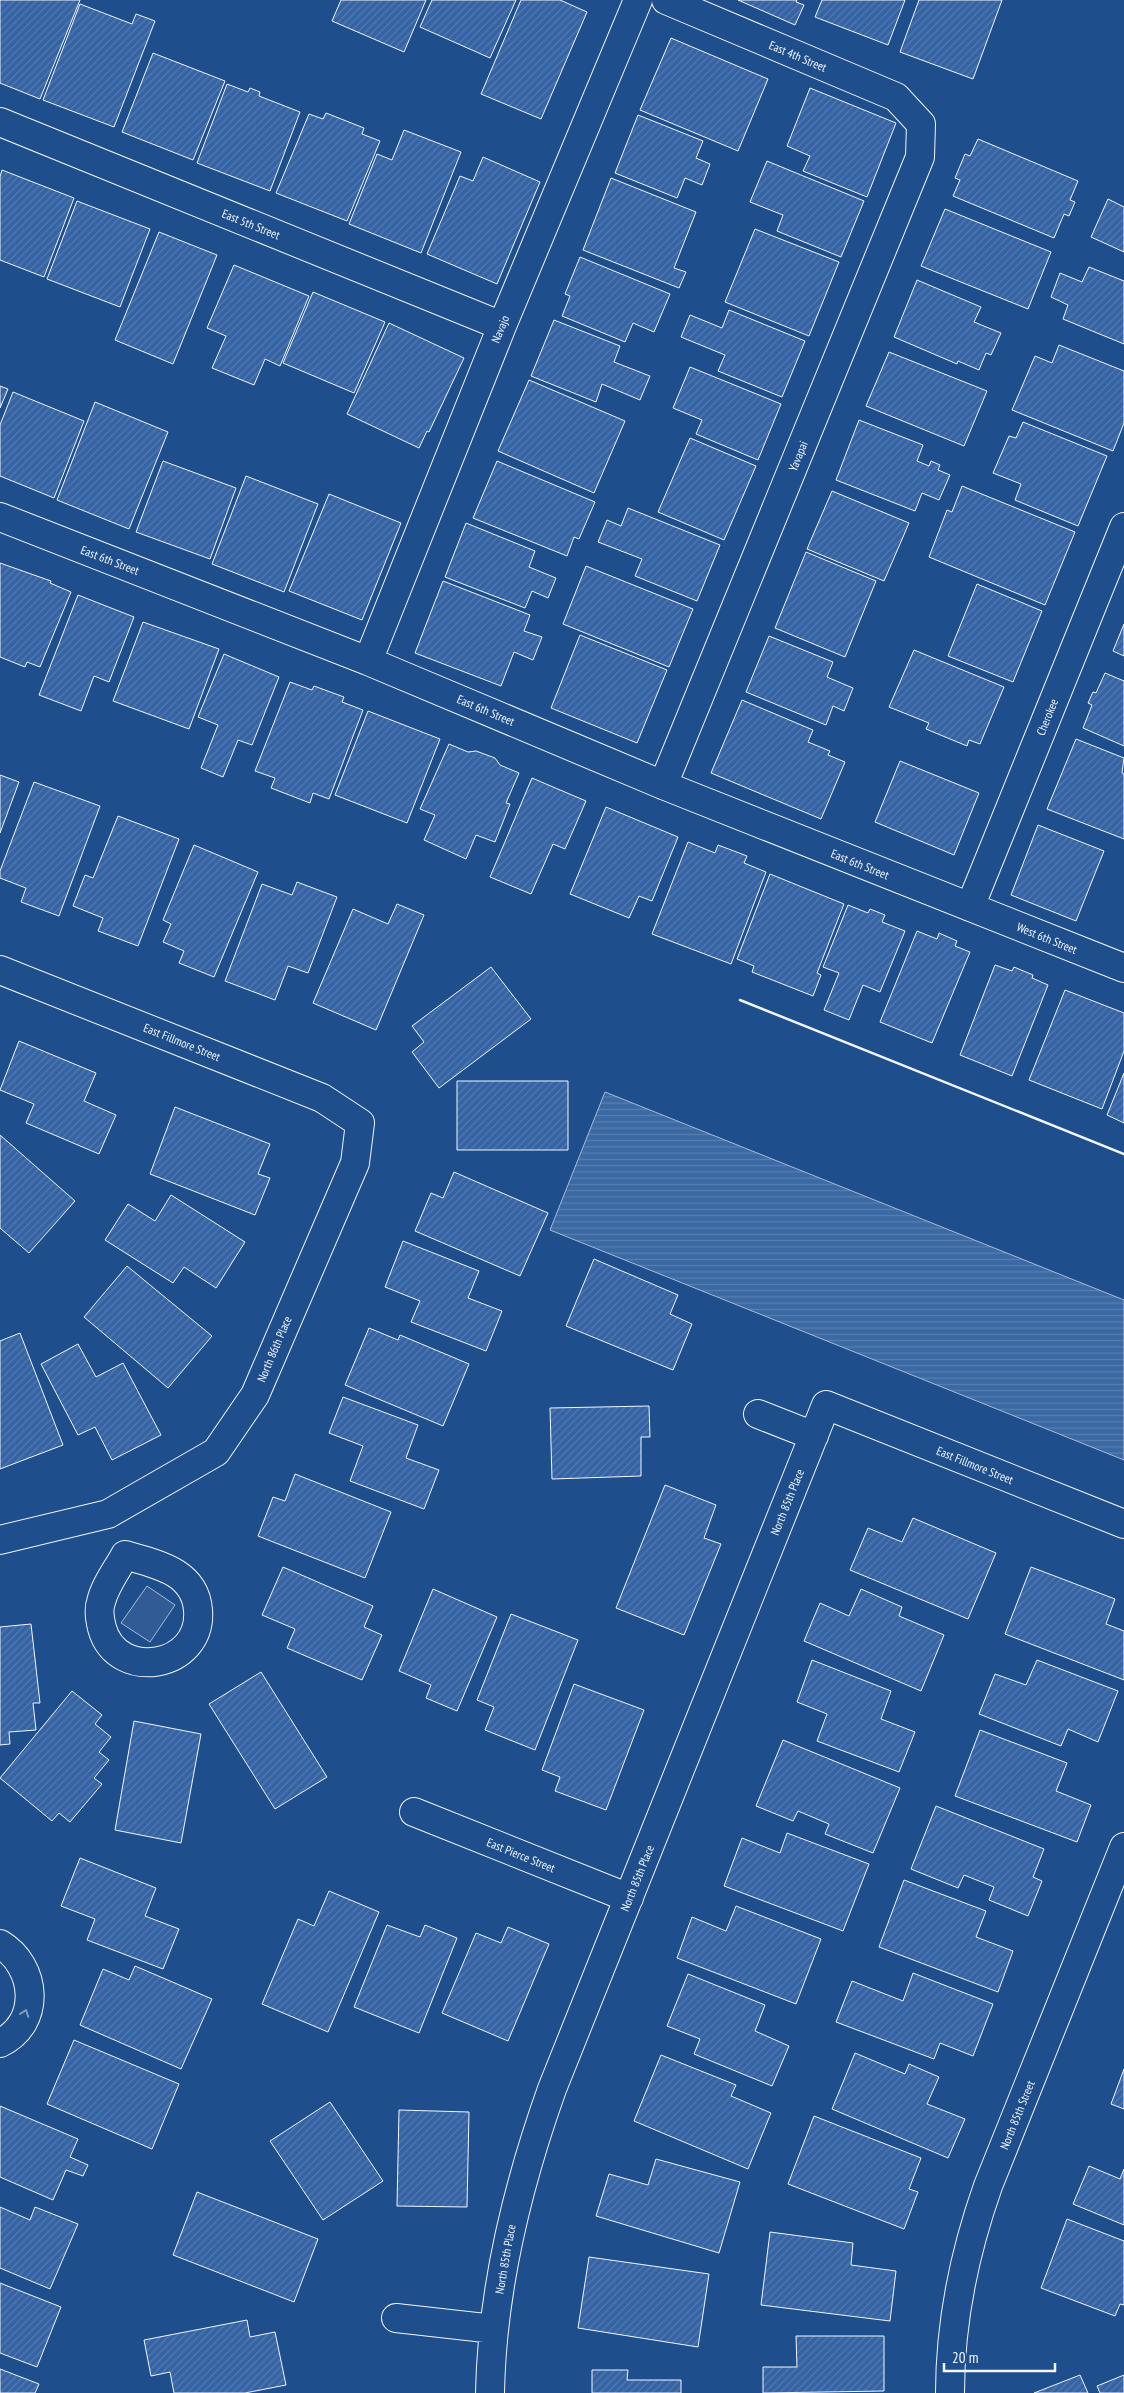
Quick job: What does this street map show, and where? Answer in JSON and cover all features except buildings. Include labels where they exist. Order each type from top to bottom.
[{"type":"street","name":"Navajo","points":[[368,661],[502,326],[638,0]]},
{"type":"street","name":"East 4th Street","points":[[666,0],[896,98],[921,124]]},
{"type":"street","name":"East 5th Street","points":[[0,122],[502,326]]},
{"type":"street","name":"Yavapai","points":[[663,785],[920,157],[921,124]]},
{"type":"street","name":"East 6th Street","points":[[0,516],[368,661],[663,785],[970,907]]},
{"type":"street","name":"Cherokee","points":[[970,907],[1124,527]]},
{"type":"street","name":"West 6th Street","points":[[970,907],[1124,968]]},
{"type":"street","name":"East Fillmore Street","points":[[0,970],[322,1098],[360,1123]]},
{"type":"street","name":"North 86th Place","points":[[0,1540],[108,1514],[216,1452],[255,1395],[354,1163],[360,1123]]},
{"type":"street","name":"East Fillmore Street","points":[[826,1405],[1124,1524]]},
{"type":"street","name":"North 85th Place","points":[[490,2393],[494,2329],[506,2249],[533,2144],[552,2089],[826,1405]]},
{"type":"street","points":[[758,1414],[814,1436]]},
{"type":"street","points":[[108,1514],[125,1555]]},
{"type":"street","name":"East Pierce Street","points":[[414,1812],[629,1898]]},
{"type":"street","name":"North 85th Street","points":[[950,2393],[954,2318],[973,2229],[988,2186],[1124,1847]]},
{"type":"street","points":[[0,1944],[16,1957],[26,1973],[30,1992],[28,2011],[19,2027],[6,2040],[0,2043]]},
{"type":"street","points":[[396,2318],[494,2329]]},
{"type":"shaded area","points":[[605,1092],[1124,1300],[1124,1460],[550,1230]]},
{"type":"shaded area","points":[[147,1586],[175,1605],[150,1642],[121,1623]]},
{"type":"wall","points":[[740,1000],[1124,1154]]}]
